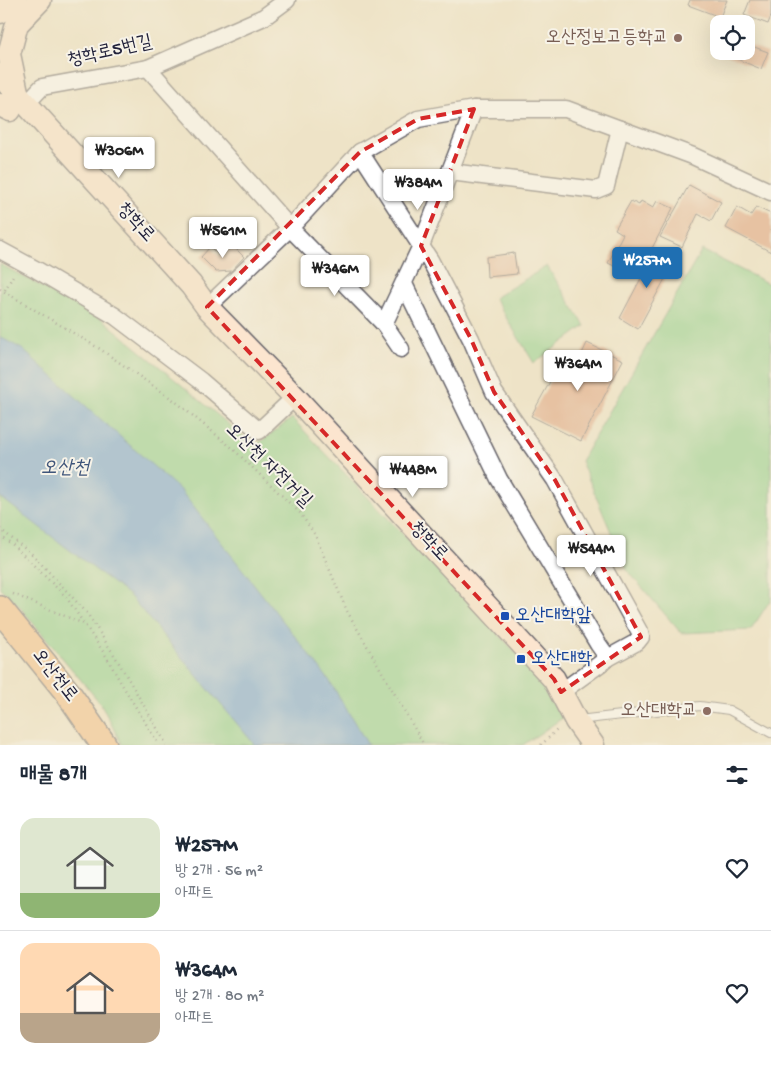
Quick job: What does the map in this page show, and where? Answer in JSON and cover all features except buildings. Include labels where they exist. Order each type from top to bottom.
[{"type":"main road","name":"오산천로","points":[[3,607],[68,693],[104,745]]},
{"type":"street","points":[[0,12],[16,0]]},
{"type":"street","points":[[11,103],[9,54],[17,24],[40,0]]},
{"type":"street","name":"청학로5번길","points":[[11,103],[42,87],[148,68],[264,17],[287,0]]},
{"type":"street","points":[[148,68],[290,228],[384,324],[402,349]]},
{"type":"street","name":"청학로","points":[[0,75],[11,103],[180,292],[207,307],[295,397],[554,679],[576,721],[594,745]]},
{"type":"street","points":[[207,307],[290,228],[360,152],[418,119],[474,109],[566,109],[693,156],[771,192]]},
{"type":"street","points":[[384,324],[421,246],[474,109]]},
{"type":"street","points":[[450,172],[596,190],[606,186],[620,129]]},
{"type":"street","points":[[360,152],[421,246],[471,339],[494,392],[555,480],[640,633],[641,637],[637,642],[608,658],[561,692]]},
{"type":"street","points":[[0,250],[115,316],[201,381],[259,431],[295,397]]},
{"type":"street","points":[[404,284],[499,479],[589,631],[608,658]]},
{"type":"lane","points":[[576,721],[700,706],[729,710],[771,733]]},
{"type":"path","points":[[4,291],[22,262]]},
{"type":"path","name":"오산천 자전거길","points":[[0,289],[100,349],[175,401],[231,446],[300,513],[315,535],[346,611],[424,745]]},
{"type":"path","points":[[0,529],[33,555],[87,613],[167,745]]},
{"type":"path","points":[[0,536],[12,544],[66,597],[86,624],[159,745]]},
{"type":"path","points":[[3,607],[21,598],[86,624]]},
{"type":"path","points":[[540,745],[558,729],[576,721]]},
{"type":"highlighted area","points":[[474,109],[421,246],[471,339],[494,392],[555,480],[641,637],[561,692],[554,679],[207,307],[360,152],[418,119]]},
{"type":"green space","points":[[702,250],[771,285],[771,599],[751,630],[681,633],[627,570],[581,461]]},
{"type":"green space","points":[[0,264],[102,319],[255,446],[292,418],[548,686],[564,717],[523,745],[122,745],[101,704],[17,604],[0,588]]},
{"type":"green space","points":[[547,266],[585,326],[534,363],[494,298]]},
{"type":"water","name":"오산천","points":[[0,337],[22,349],[181,491],[329,680],[368,745],[255,745],[130,596],[0,497]]},
{"type":"place","name":"오산정보고등학교","points":[[678,38]]},
{"type":"place","name":"오산대학앞","points":[[505,616]]},
{"type":"place","name":"오산대학","points":[[521,659]]},
{"type":"place","name":"오산대학교","points":[[707,711]]}]
